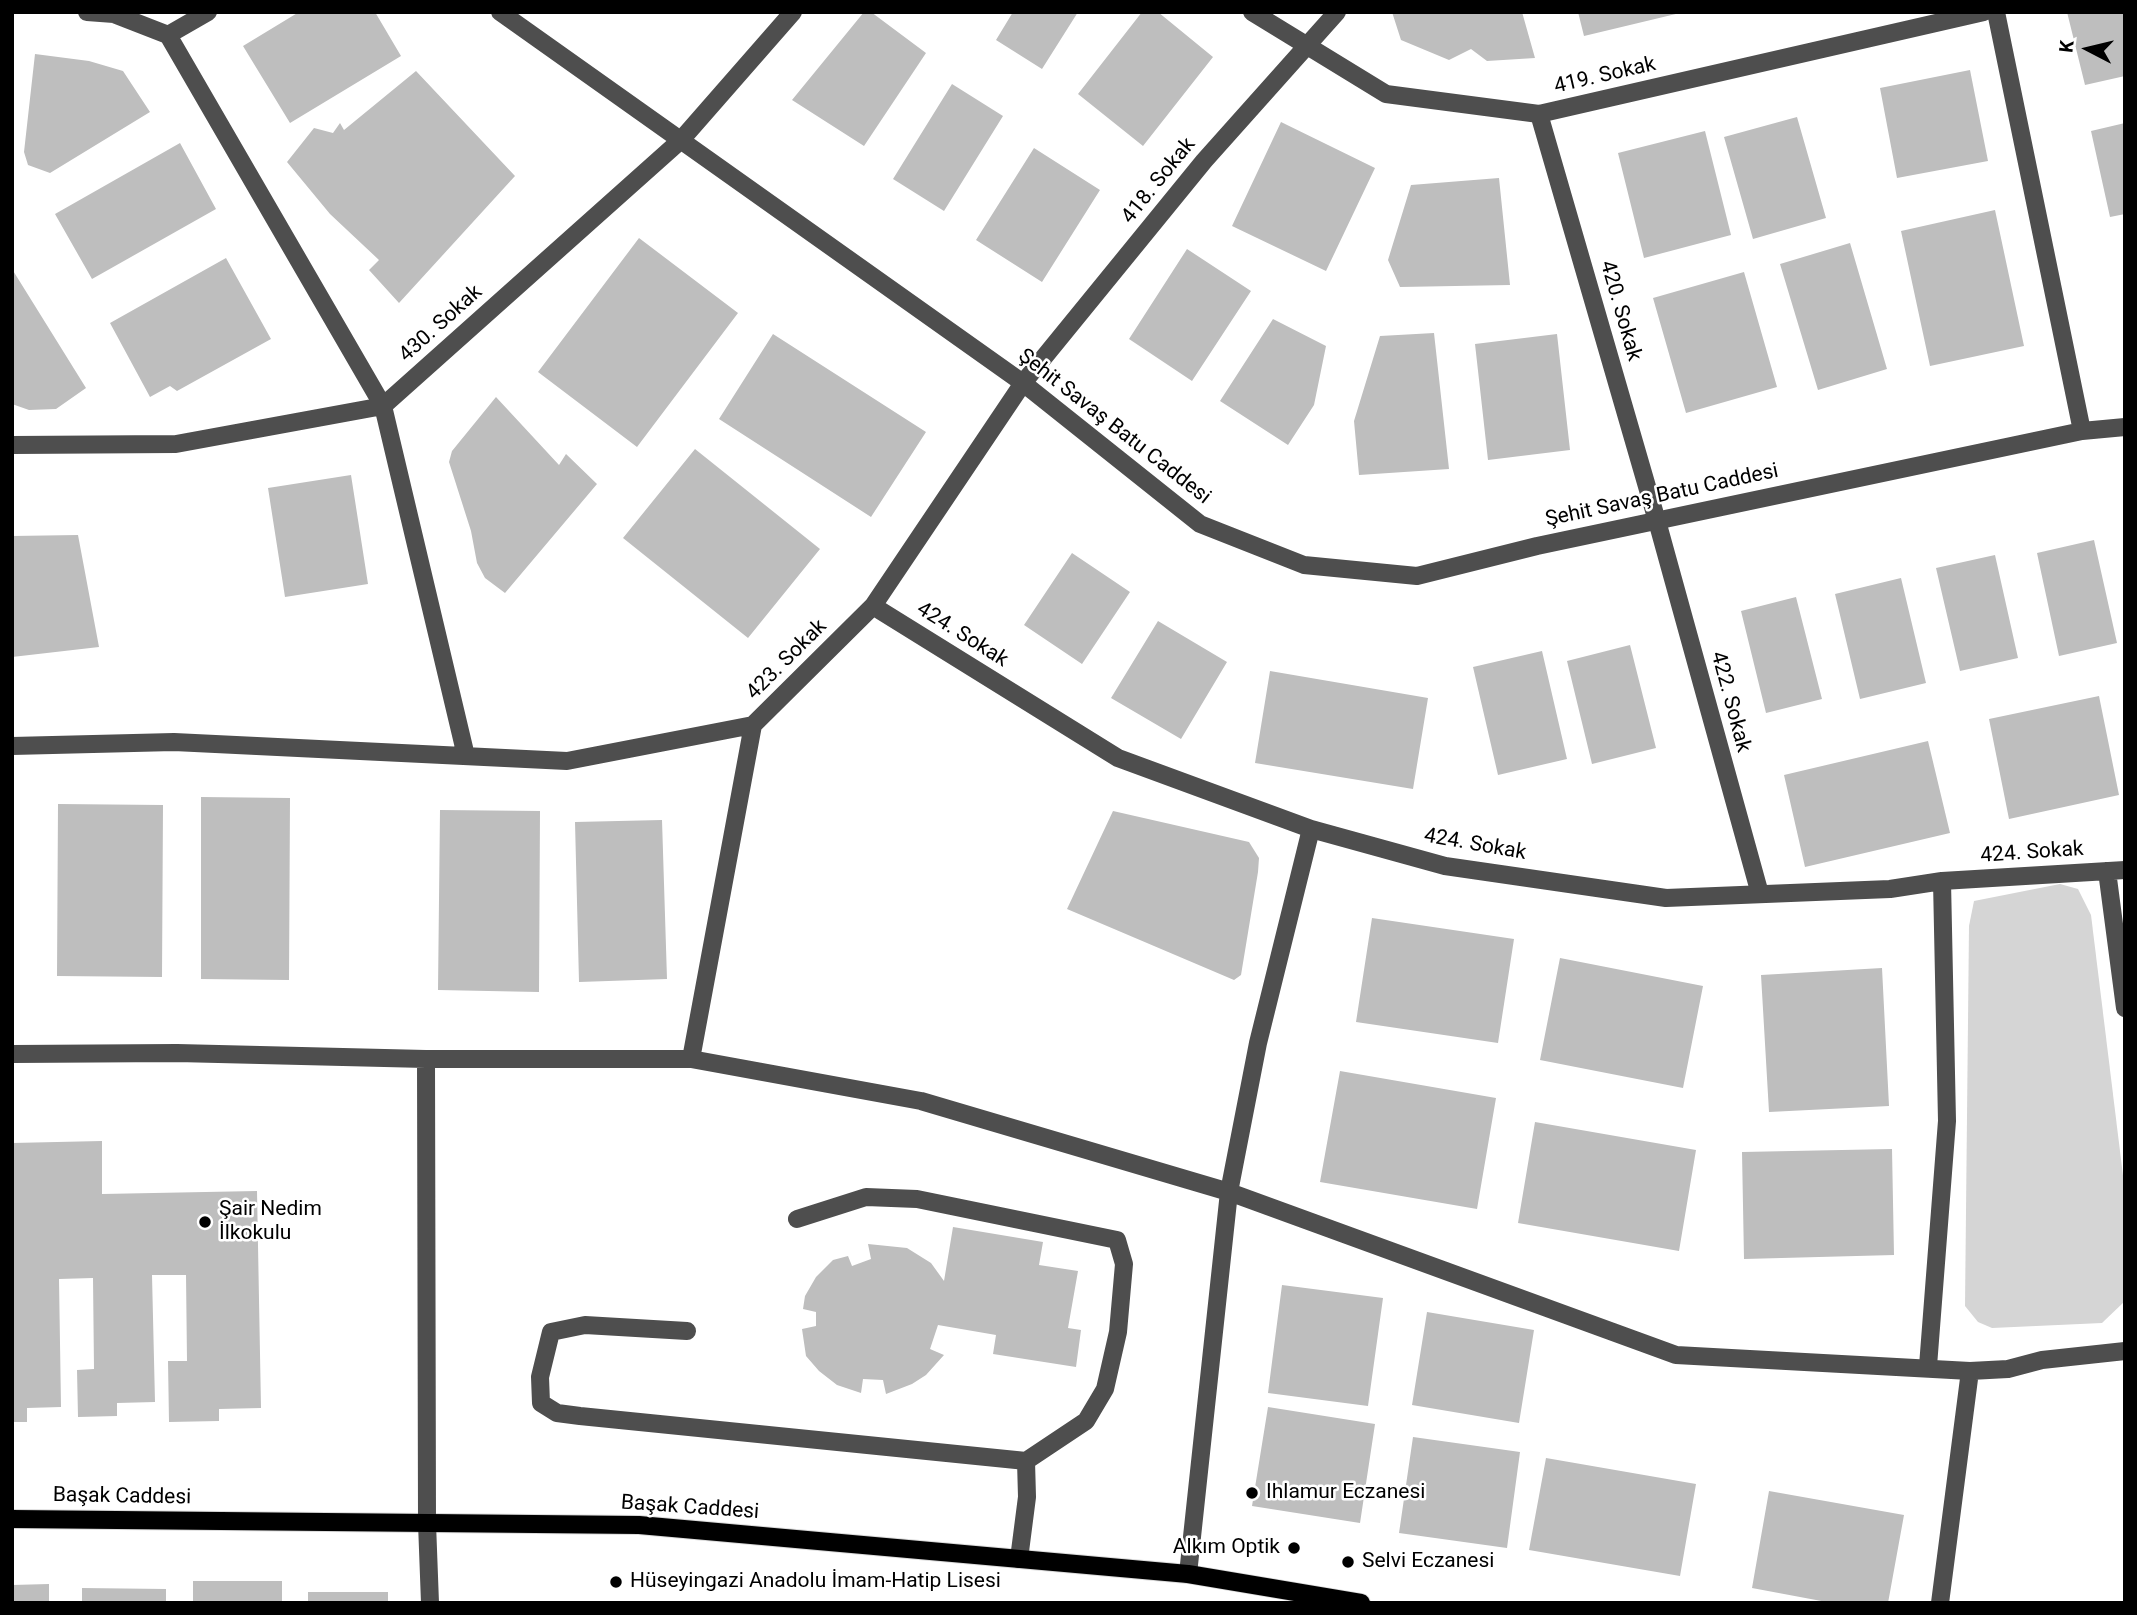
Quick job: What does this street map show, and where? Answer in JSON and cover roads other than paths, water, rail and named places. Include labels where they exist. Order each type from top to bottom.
[{"type":"main road","name":"Başak Caddesi","points":[[12,1519],[639,1525],[1188,1574],[1270,1595],[1361,1603]]},
{"type":"street","points":[[87,12],[114,14],[168,35],[383,406],[466,756]]},
{"type":"street","points":[[168,35],[208,12]]},
{"type":"street","name":"Şehit Savaş Batu Caddesi","points":[[500,12],[1023,383],[1200,524],[1304,565],[1417,576],[1657,521],[2082,431],[2125,427]]},
{"type":"street","name":"430. Sokak","points":[[383,406],[681,140],[793,12]]},
{"type":"street","name":"419. Sokak","points":[[1252,12],[1386,94],[1539,114],[1984,12]]},
{"type":"street","name":"418. Sokak","points":[[1023,383],[1204,161],[1336,12]]},
{"type":"street","points":[[1996,12],[2082,431]]},
{"type":"street","name":"420. Sokak","points":[[1539,114],[1657,521]]},
{"type":"street","name":"423. Sokak","points":[[691,1059],[753,725],[873,606],[1023,383]]},
{"type":"street","points":[[12,445],[176,444],[383,406]]},
{"type":"street","name":"422. Sokak","points":[[1657,521],[1760,894]]},
{"type":"street","name":"424. Sokak","points":[[873,606],[1118,758],[1311,829],[1445,866],[1666,898],[1890,889],[1942,881],[2116,871]]},
{"type":"street","points":[[12,746],[174,741],[567,761],[753,725]]},
{"type":"street","points":[[1188,1574],[1229,1192],[1258,1043],[1311,829]]},
{"type":"street","points":[[2116,871],[2125,1008]]},
{"type":"street","points":[[1928,1366],[1947,1121],[1942,881]]},
{"type":"street","points":[[12,1054],[177,1053],[426,1059],[691,1059],[921,1101],[1229,1192],[1676,1355],[1928,1366],[1970,1371],[2008,1369],[2042,1360],[2125,1351]]},
{"type":"street","points":[[426,1059],[426,1523],[430,1603]]},
{"type":"street","points":[[687,1331],[585,1325],[551,1332],[541,1377],[541,1404],[557,1413],[580,1416],[1026,1461],[1086,1421],[1105,1389],[1118,1332],[1124,1264],[1117,1240],[917,1199],[866,1197],[797,1219]]},
{"type":"street","points":[[1940,1603],[1970,1371]]},
{"type":"street","points":[[1019,1559],[1027,1497],[1026,1461]]},
{"type":"place","name":"Şair Nedim İlkokulu","points":[[205,1222]]},
{"type":"place","name":"Ihlamur Eczanesi","points":[[1252,1493]]},
{"type":"place","name":"Alkım Optik","points":[[1294,1548]]},
{"type":"place","name":"Selvi Eczanesi","points":[[1348,1562]]},
{"type":"place","name":"Hüseyingazi Anadolu İmam-Hatip Lisesi","points":[[616,1582]]}]
